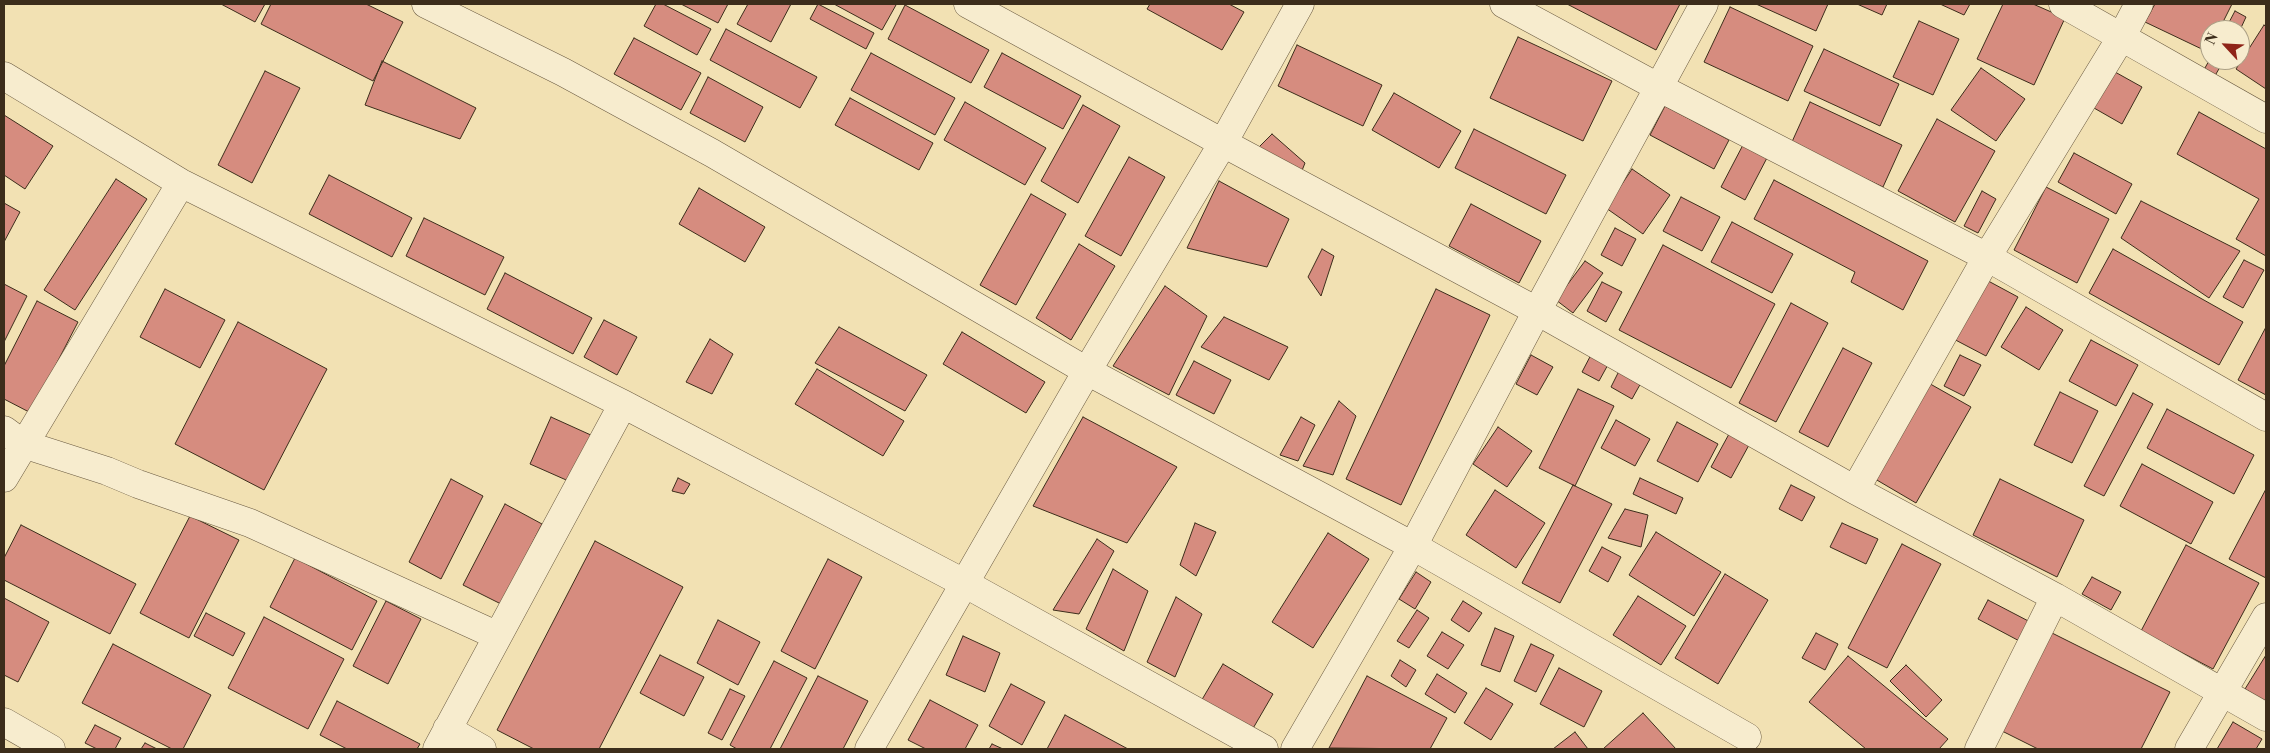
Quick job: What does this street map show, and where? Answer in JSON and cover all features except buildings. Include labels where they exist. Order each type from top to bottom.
[{"type":"street","points":[[426,4],[563,72],[712,153],[1087,371],[1413,546],[1747,737]]},
{"type":"street","points":[[968,4],[1223,144],[1537,311],[1855,490],[2055,597],[2266,717]]},
{"type":"street","points":[[869,749],[1087,371],[1223,144],[1300,4]]},
{"type":"street","points":[[1504,4],[1658,87],[1987,257],[2266,417]]},
{"type":"street","points":[[1295,749],[1413,546],[1537,311],[1704,4]]},
{"type":"street","points":[[2063,4],[2266,119]]},
{"type":"street","points":[[1855,490],[1987,257],[2122,36],[2139,4]]},
{"type":"street","points":[[4,76],[181,183],[623,404],[964,583],[1264,749]]},
{"type":"street","points":[[4,478],[14,437],[181,183]]},
{"type":"street","points":[[482,749],[442,739],[623,404]]},
{"type":"street","points":[[14,437],[138,484],[250,523],[498,636]]},
{"type":"street","points":[[1979,749],[2055,597]]},
{"type":"street","points":[[2188,749],[2266,617]]},
{"type":"street","points":[[4,722],[51,749]]}]
